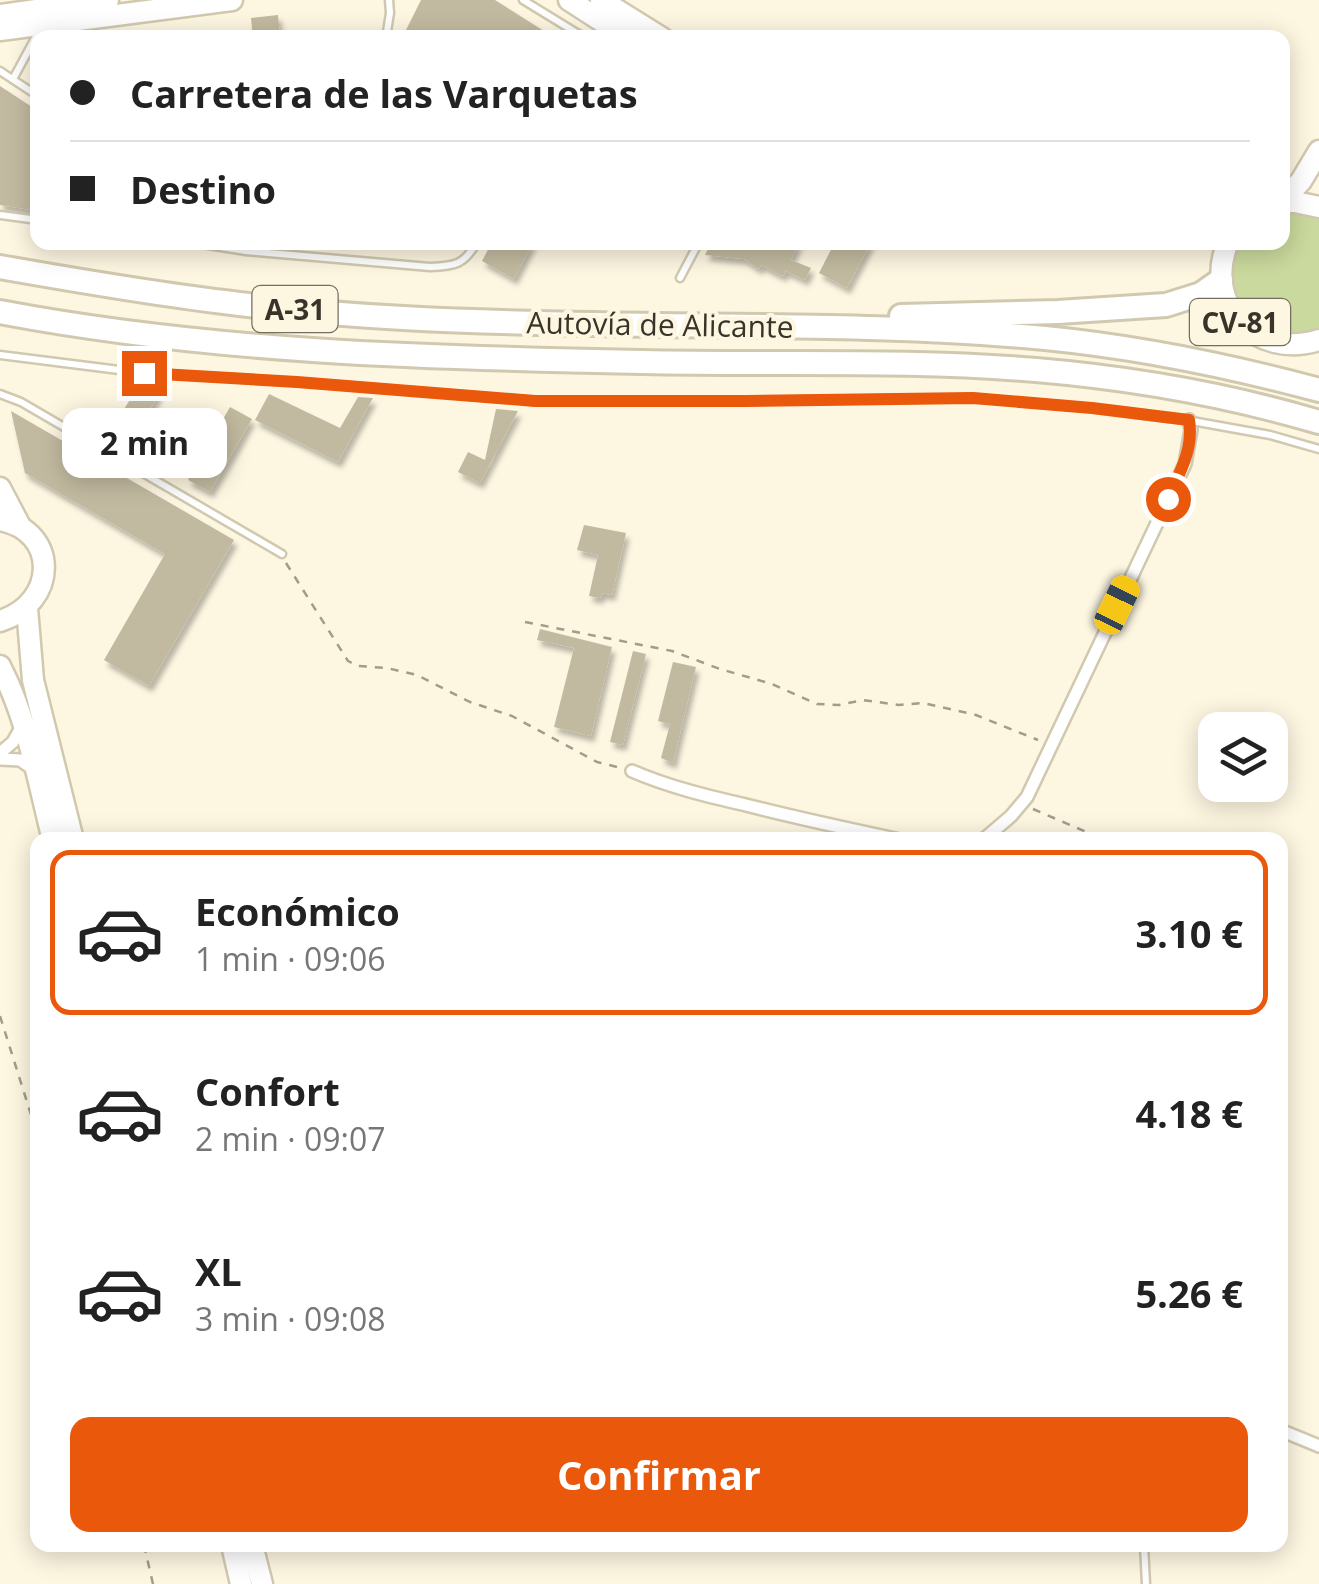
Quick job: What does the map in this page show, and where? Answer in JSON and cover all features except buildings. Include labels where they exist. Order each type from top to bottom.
[{"type":"highway","name":"Autovía de Alicante","points":[[0,267],[224,302],[329,312],[592,324],[915,330],[1064,341],[1187,360],[1319,390]]},
{"type":"highway","points":[[822,327],[861,316],[1040,312],[1166,304],[1201,294],[1221,280]]},
{"type":"highway","name":"Autovía de Alicante","points":[[0,312],[186,340],[438,357],[912,364],[1036,370],[1180,389],[1319,422]]},
{"type":"main road","points":[[0,30],[41,11],[108,0]]},
{"type":"main road","points":[[0,15],[232,0]]},
{"type":"main road","points":[[569,0],[616,30]]},
{"type":"main road","points":[[602,0],[649,30]]},
{"type":"main road","points":[[1290,193],[1319,151]]},
{"type":"main road","points":[[1290,202],[1319,207]]},
{"type":"main road","name":"CV-81","points":[[1224,250],[1224,296],[1243,325],[1272,342],[1289,345],[1319,340]]},
{"type":"main road","points":[[0,488],[10,523],[32,537],[44,565],[37,596],[27,608],[0,621]]},
{"type":"main road","points":[[27,608],[33,680],[71,832]]},
{"type":"main road","points":[[0,666],[23,722],[51,832]]},
{"type":"main road","points":[[234,1552],[242,1584]]},
{"type":"main road","points":[[254,1552],[262,1584]]},
{"type":"street","points":[[994,832],[1022,804],[1052,745],[1184,464],[1191,430],[1189,420]]},
{"type":"street","points":[[0,756],[23,722]]},
{"type":"street","points":[[0,756],[20,760],[36,771]]},
{"type":"street","points":[[632,771],[716,798],[860,832]]},
{"type":"street","points":[[1288,1433],[1319,1446]]},
{"type":"lane","points":[[387,30],[389,0]]},
{"type":"lane","points":[[523,0],[572,30]]},
{"type":"lane","points":[[13,80],[30,38]]},
{"type":"lane","points":[[0,71],[30,91]]},
{"type":"lane","points":[[0,215],[30,219]]},
{"type":"lane","points":[[240,250],[444,267],[462,262],[472,250]]},
{"type":"lane","points":[[680,278],[695,250]]},
{"type":"lane","points":[[1,356],[144,373],[535,401],[959,397],[1189,420],[1319,449]]},
{"type":"lane","points":[[0,394],[21,402],[282,554]]},
{"type":"lane","points":[[1144,1552],[1146,1584]]},
{"type":"path","points":[[282,554],[348,660],[358,666],[417,675],[470,702],[512,716],[597,762],[632,771]]},
{"type":"path","points":[[525,622],[672,651],[772,684],[818,704],[839,706],[863,700],[930,704],[976,715],[1052,745]]},
{"type":"path","points":[[1022,804],[1087,832]]},
{"type":"path","points":[[0,1016],[30,1112]]},
{"type":"path","points":[[146,1552],[153,1584]]},
{"type":"green space","points":[[1290,203],[1319,207],[1319,340],[1289,345],[1232,312],[1228,250],[1290,250]]},
{"type":"route","points":[[144,373],[535,401],[932,397],[1139,413],[1189,420],[1188,449],[1168,499]]}]
